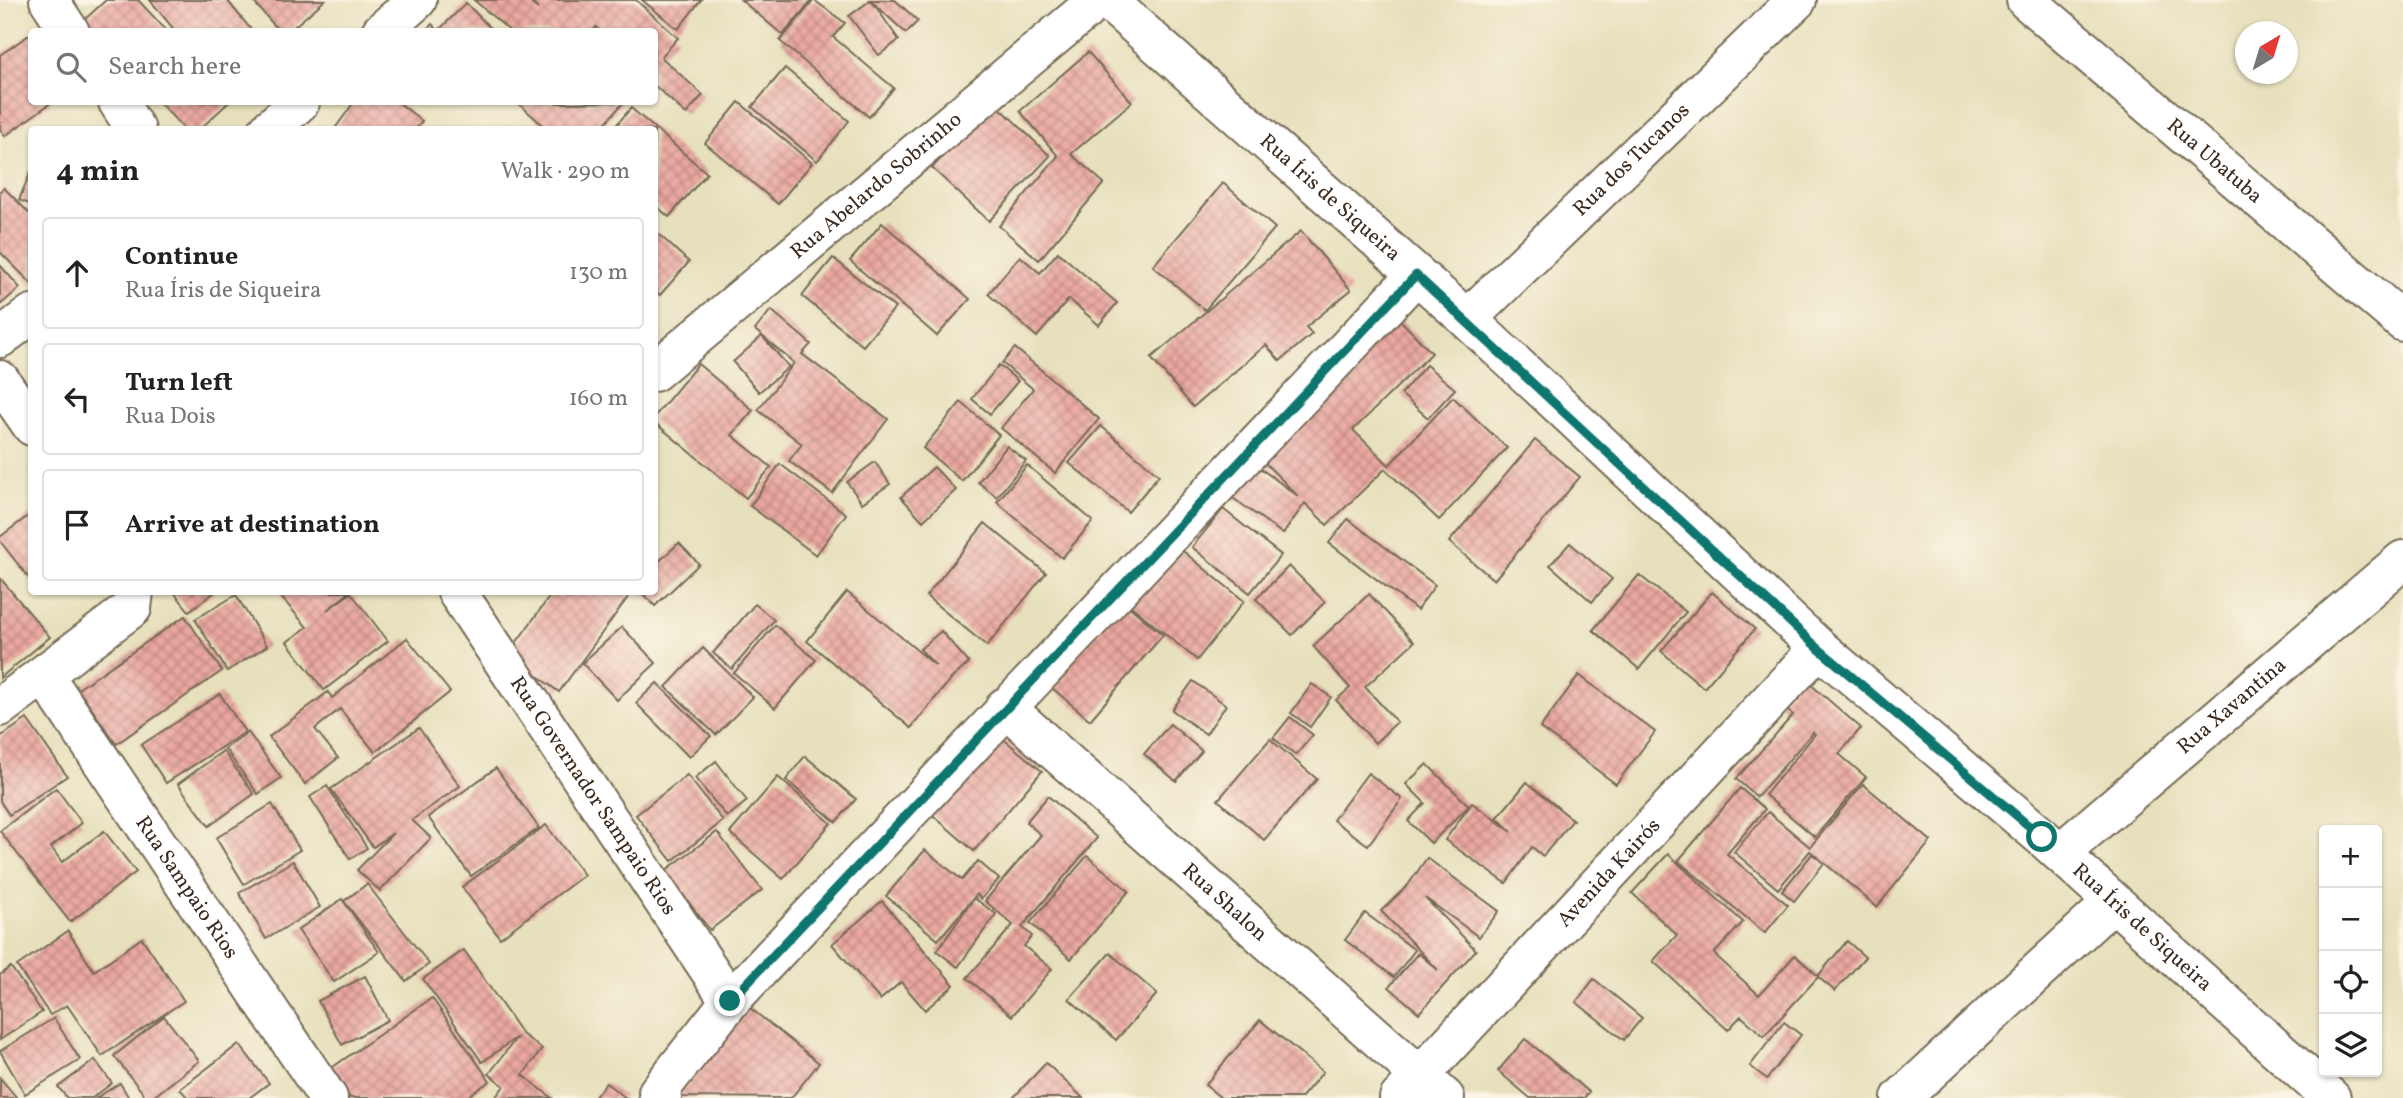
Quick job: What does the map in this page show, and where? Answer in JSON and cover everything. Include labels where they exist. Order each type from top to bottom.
[{"type":"street","points":[[49,0],[67,28]]},
{"type":"street","points":[[386,28],[417,0]]},
{"type":"street","name":"Rua Abelardo Sobrinho","points":[[658,369],[1098,0]]},
{"type":"street","name":"Rua Íris de Siqueira","points":[[1107,0],[1467,319],[1819,649],[2060,853],[2332,1098]]},
{"type":"street","name":"Rua dos Tucanos","points":[[1467,319],[1797,0]]},
{"type":"street","name":"Rua Ubatuba","points":[[2026,0],[2403,321]]},
{"type":"street","points":[[120,105],[133,126]]},
{"type":"street","points":[[273,126],[297,105]]},
{"type":"street","points":[[662,1098],[658,1092],[730,1001],[1416,275]]},
{"type":"street","points":[[0,338],[28,317]]},
{"type":"street","points":[[0,380],[28,420]]},
{"type":"street","name":"Rua Xavantina","points":[[2060,853],[2396,578]]},
{"type":"street","name":"Rua Governador Sampaio Rios","points":[[459,595],[730,1001]]},
{"type":"street","points":[[0,707],[44,675],[133,600]]},
{"type":"street","name":"Avenida Kairós","points":[[1421,1090],[1819,649]]},
{"type":"street","name":"Rua Sampaio Rios","points":[[44,675],[328,1098]]},
{"type":"street","name":"Rua Shalon","points":[[1005,707],[1421,1090]]},
{"type":"street","points":[[1901,1098],[2113,902]]},
{"type":"building","points":[[106,0],[138,0],[164,28],[89,28],[83,21]]},
{"type":"building","points":[[150,0],[227,0],[250,28],[173,28]]},
{"type":"building","points":[[252,0],[325,0],[293,28],[276,28]]},
{"type":"building","points":[[474,0],[527,0],[538,9],[529,0],[636,0],[678,38],[661,57],[703,95],[686,114],[658,89],[658,28],[506,28]]},
{"type":"building","points":[[642,0],[701,0],[678,29]]},
{"type":"building","points":[[741,0],[812,0],[783,35]]},
{"type":"building","points":[[814,0],[845,23],[833,37],[894,88],[869,117],[780,41]]},
{"type":"building","points":[[870,0],[895,0],[918,21],[906,33]]},
{"type":"building","points":[[871,0],[899,40],[879,55],[849,16]]},
{"type":"building","points":[[466,3],[490,28],[441,28]]},
{"type":"building","points":[[28,36],[28,105],[48,105],[5,136],[0,129],[0,55]]},
{"type":"building","points":[[1088,52],[1132,102],[1071,154],[1104,183],[1039,260],[999,226],[1058,156],[1020,111]]},
{"type":"building","points":[[785,68],[849,121],[817,161],[752,107]]},
{"type":"building","points":[[739,102],[812,163],[778,204],[705,143]]},
{"type":"building","points":[[994,102],[1050,156],[989,221],[932,168]]},
{"type":"building","points":[[162,105],[226,105],[203,126],[181,126]]},
{"type":"building","points":[[352,105],[402,105],[422,121],[418,126],[337,126]]},
{"type":"building","points":[[520,105],[621,105],[603,126],[544,126]]},
{"type":"building","points":[[631,108],[652,126],[615,126]]},
{"type":"building","points":[[658,131],[707,173],[669,217],[658,207]]},
{"type":"building","points":[[28,178],[28,203],[19,200]]},
{"type":"building","points":[[1223,183],[1275,228],[1205,310],[1153,266]]},
{"type":"building","points":[[4,188],[28,212],[28,280],[0,252],[0,191]]},
{"type":"building","points":[[882,223],[970,299],[937,336],[850,261]]},
{"type":"building","points":[[1301,231],[1351,290],[1306,327],[1312,334],[1280,361],[1266,345],[1193,407],[1151,358]]},
{"type":"building","points":[[658,234],[689,262],[660,295],[658,293]]},
{"type":"building","points":[[1058,252],[1117,303],[1099,325],[1069,299],[1037,337],[988,294],[1020,256],[1040,273]]},
{"type":"building","points":[[833,258],[895,308],[863,346],[802,296]]},
{"type":"building","points":[[0,265],[20,288],[0,305]]},
{"type":"building","points":[[771,310],[811,344],[802,354],[888,419],[832,493],[789,461],[802,444],[758,410],[794,363],[755,330]]},
{"type":"building","points":[[1399,319],[1432,353],[1353,430],[1389,465],[1453,397],[1507,448],[1439,520],[1385,469],[1327,525],[1305,503],[1283,534],[1230,496],[1253,463],[1298,496],[1259,457]]},
{"type":"building","points":[[762,336],[789,367],[759,392],[733,362]]},
{"type":"building","points":[[1015,348],[1099,419],[1055,473],[1001,428],[1033,389],[1002,363]]},
{"type":"building","points":[[698,364],[753,410],[732,435],[771,467],[746,498],[658,425],[658,412]]},
{"type":"building","points":[[999,365],[1018,381],[990,414],[972,399]]},
{"type":"building","points":[[1426,365],[1455,389],[1428,418],[1401,394]]},
{"type":"building","points":[[961,402],[999,435],[962,481],[923,448]]},
{"type":"building","points":[[1101,426],[1159,475],[1128,512],[1069,463]]},
{"type":"building","points":[[1535,440],[1580,477],[1494,580],[1449,542]]},
{"type":"building","points":[[1007,446],[1026,461],[997,497],[978,482]]},
{"type":"building","points":[[875,462],[890,484],[862,503],[847,482]]},
{"type":"building","points":[[780,464],[846,514],[816,555],[750,506]]},
{"type":"building","points":[[1027,465],[1093,521],[1062,558],[997,502]]},
{"type":"building","points":[[934,467],[956,490],[923,521],[901,497]]},
{"type":"building","points":[[1223,509],[1281,555],[1250,593],[1192,547]]},
{"type":"building","points":[[28,516],[28,577],[0,541],[0,537]]},
{"type":"building","points":[[1348,519],[1435,585],[1417,610],[1329,543]]},
{"type":"building","points":[[985,523],[1046,573],[987,646],[926,596]]},
{"type":"building","points":[[679,543],[699,564],[655,606],[644,595],[658,595],[658,562]]},
{"type":"building","points":[[1570,543],[1612,579],[1592,602],[1550,565]]},
{"type":"building","points":[[1178,547],[1244,601],[1197,660],[1131,606]]},
{"type":"building","points":[[1289,566],[1325,602],[1292,635],[1256,599]]},
{"type":"building","points":[[1639,575],[1686,612],[1639,669],[1593,630]]},
{"type":"building","points":[[0,578],[50,637],[0,678]]},
{"type":"building","points":[[847,592],[936,666],[920,649],[941,631],[969,663],[951,679],[911,728],[807,641]]},
{"type":"building","points":[[1712,592],[1755,629],[1704,688],[1661,651]]},
{"type":"building","points":[[1369,594],[1414,642],[1365,687],[1397,722],[1375,743],[1336,700],[1350,688],[1313,646]]},
{"type":"building","points":[[176,595],[211,595],[189,611]]},
{"type":"building","points":[[236,595],[267,646],[227,671],[195,619]]},
{"type":"building","points":[[346,595],[327,610],[348,595],[353,595],[388,641],[324,690],[287,642],[307,627],[280,596]]},
{"type":"building","points":[[551,595],[630,595],[559,692],[508,654]]},
{"type":"building","points":[[1118,597],[1163,635],[1090,720],[1046,683]]},
{"type":"building","points":[[755,604],[774,620],[732,669],[713,653]]},
{"type":"building","points":[[185,616],[222,671],[116,744],[78,689]]},
{"type":"building","points":[[775,625],[816,660],[775,708],[734,673]]},
{"type":"building","points":[[622,627],[656,663],[617,700],[582,663]]},
{"type":"building","points":[[407,638],[450,692],[375,752],[340,709],[315,729],[338,758],[305,784],[269,737],[328,692],[332,698]]},
{"type":"building","points":[[703,648],[753,697],[716,735],[666,687]]},
{"type":"building","points":[[1579,675],[1655,732],[1616,784],[1540,728]]},
{"type":"building","points":[[1802,677],[1861,728],[1839,754],[1866,777],[1815,837],[1765,795],[1815,734],[1813,732],[1757,797],[1736,779],[1793,715],[1780,704]]},
{"type":"building","points":[[1193,681],[1226,705],[1206,734],[1172,710]]},
{"type":"building","points":[[657,683],[711,736],[689,757],[636,703]]},
{"type":"building","points":[[1312,684],[1331,697],[1310,727],[1291,713]]},
{"type":"building","points":[[220,694],[245,732],[166,783],[141,745]]},
{"type":"building","points":[[1290,717],[1313,735],[1296,755],[1273,738]]},
{"type":"building","points":[[27,719],[67,776],[9,815],[0,801],[0,737]]},
{"type":"building","points":[[1170,724],[1202,751],[1176,781],[1144,754]]},
{"type":"building","points":[[419,728],[460,786],[412,820],[431,838],[380,891],[357,870],[393,833],[373,847],[331,789]]},
{"type":"building","points":[[248,732],[281,778],[258,794],[225,749]]},
{"type":"building","points":[[995,732],[1042,771],[974,851],[929,812]]},
{"type":"building","points":[[1270,739],[1317,779],[1264,840],[1218,800]]},
{"type":"building","points":[[223,751],[254,794],[209,826],[178,784]]},
{"type":"building","points":[[805,756],[856,799],[836,822],[786,780]]},
{"type":"building","points":[[716,761],[747,801],[727,817],[695,778]]},
{"type":"building","points":[[1427,764],[1469,806],[1431,843],[1408,821],[1425,803],[1406,784]]},
{"type":"building","points":[[496,768],[539,828],[471,876],[428,817]]},
{"type":"building","points":[[1368,773],[1402,799],[1368,845],[1333,820]]},
{"type":"building","points":[[687,775],[723,821],[672,861],[636,815]]},
{"type":"building","points":[[778,777],[831,823],[783,879],[730,833]]},
{"type":"building","points":[[1527,782],[1573,820],[1543,856],[1532,847],[1506,883],[1445,840],[1472,803],[1512,832],[1497,818]]},
{"type":"building","points":[[1863,784],[1931,841],[1877,907],[1810,851],[1778,889],[1734,852],[1768,812],[1810,847]]},
{"type":"building","points":[[327,786],[367,848],[350,859],[310,797]]},
{"type":"building","points":[[56,788],[82,823],[51,847],[62,862],[104,831],[136,872],[70,922],[0,831]]},
{"type":"building","points":[[1740,788],[1765,809],[1727,854],[1788,905],[1765,933],[1678,861]]},
{"type":"building","points":[[1048,796],[1097,838],[1022,927],[1032,936],[1024,946],[1052,969],[1012,1016],[967,978],[1013,925],[985,901],[1041,835],[1026,822]]},
{"type":"building","points":[[272,804],[300,850],[244,884],[216,838]]},
{"type":"building","points":[[546,825],[584,875],[500,938],[462,887]]},
{"type":"building","points":[[717,832],[762,890],[710,930],[665,871]]},
{"type":"building","points":[[925,850],[962,880],[978,861],[999,879],[981,899],[977,894],[938,940],[886,896]]},
{"type":"building","points":[[1668,854],[1743,922],[1714,954],[1759,995],[1795,955],[1818,976],[1847,941],[1865,957],[1835,991],[1818,977],[1764,1036],[1741,1016],[1728,1030],[1653,961],[1677,935],[1632,893]]},
{"type":"building","points":[[1812,854],[1824,863],[1794,901],[1782,891]]},
{"type":"building","points":[[1087,856],[1129,891],[1071,959],[1030,923]]},
{"type":"building","points":[[1427,858],[1499,911],[1479,937],[1425,898],[1476,950],[1419,1013],[1389,987],[1418,953],[1438,970],[1381,911],[1408,885]]},
{"type":"building","points":[[293,861],[320,907],[266,939],[239,893]]},
{"type":"building","points":[[367,884],[429,964],[406,981],[344,901]]},
{"type":"building","points":[[974,898],[996,914],[958,967],[937,951]]},
{"type":"building","points":[[342,899],[379,952],[334,982],[298,930]]},
{"type":"building","points":[[882,901],[954,985],[925,1010],[901,982],[880,1000],[832,944]]},
{"type":"building","points":[[1365,913],[1415,950],[1394,977],[1345,940]]},
{"type":"building","points":[[68,931],[94,971],[142,938],[184,1001],[102,1056],[67,1005],[50,1015],[17,966]]},
{"type":"building","points":[[464,950],[522,1034],[542,1049],[523,1075],[552,1098],[495,1098],[504,1086],[489,1074],[517,1037],[482,1062],[423,979]]},
{"type":"building","points":[[1110,953],[1157,994],[1116,1040],[1069,999]]},
{"type":"building","points":[[11,967],[42,1012],[0,1040],[0,975]]},
{"type":"building","points":[[365,976],[388,1020],[342,1045],[318,1001]]},
{"type":"building","points":[[1594,979],[1642,1018],[1624,1040],[1576,1002]]},
{"type":"building","points":[[432,998],[490,1081],[465,1098],[350,1098],[330,1069]]},
{"type":"building","points":[[750,1008],[819,1063],[791,1098],[677,1097]]},
{"type":"building","points":[[164,1016],[199,1061],[152,1098],[147,1098],[114,1056]]},
{"type":"building","points":[[54,1018],[80,1060],[25,1094],[0,1051]]},
{"type":"building","points":[[1260,1020],[1323,1072],[1301,1098],[1221,1098],[1205,1085]]},
{"type":"building","points":[[1784,1022],[1801,1035],[1767,1079],[1750,1066]]},
{"type":"building","points":[[1525,1039],[1589,1092],[1584,1098],[1530,1098],[1498,1071]]},
{"type":"building","points":[[239,1044],[269,1083],[249,1098],[188,1098],[180,1089]]},
{"type":"building","points":[[95,1060],[112,1083],[92,1098],[67,1098],[58,1087]]},
{"type":"building","points":[[1046,1063],[1083,1098],[1013,1098]]},
{"type":"building","points":[[0,1078],[17,1098],[0,1098]]},
{"type":"building","points":[[120,1083],[129,1098],[96,1098]]},
{"type":"building","points":[[606,1083],[626,1098],[594,1098]]},
{"type":"route","points":[[730,1001],[1416,275],[1467,319],[1819,649],[2042,837]]}]
